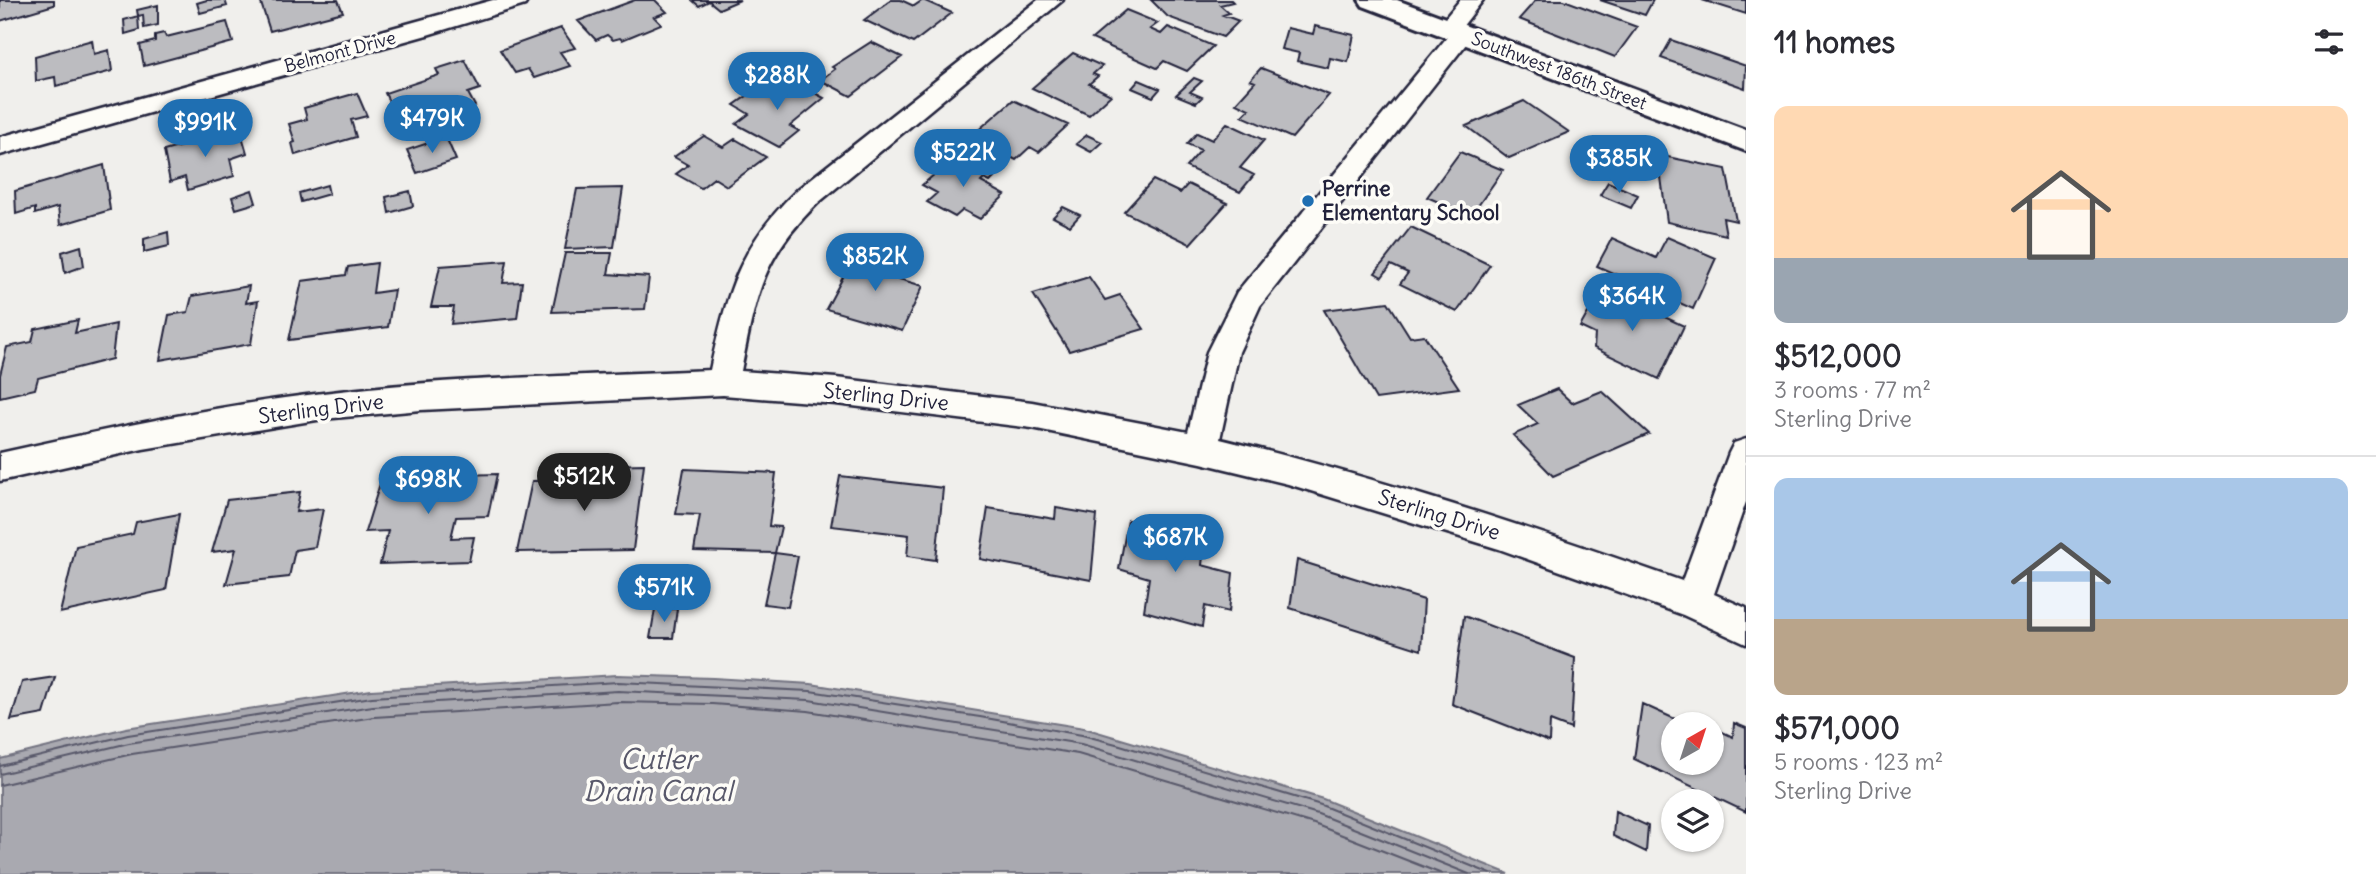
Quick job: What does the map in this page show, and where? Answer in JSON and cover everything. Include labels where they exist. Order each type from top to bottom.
[{"type":"street","name":"Belmont Drive","points":[[0,146],[419,30],[517,0]]},
{"type":"street","points":[[723,382],[739,307],[750,272],[767,238],[785,215],[1052,0]]},
{"type":"street","name":"Southwest 186th Street","points":[[1372,0],[1746,141]]},
{"type":"street","points":[[1201,449],[1223,352],[1248,300],[1455,32],[1472,0]]},
{"type":"street","name":"Sterling Drive","points":[[0,467],[143,435],[323,406],[421,397],[723,382],[836,391],[981,407],[1201,449],[1288,470],[1442,514],[1693,602],[1746,626]]},
{"type":"street","points":[[1693,602],[1746,453]]},
{"type":"water","name":"Cutler Drain Canal","points":[[617,675],[811,684],[1084,728],[1323,799],[1509,874],[0,874],[0,759],[126,728],[371,690]]},
{"type":"building","points":[[0,0],[54,0],[54,5],[0,21]]},
{"type":"building","points":[[225,0],[227,6],[200,13],[197,3]]},
{"type":"building","points":[[260,0],[338,0],[343,12],[270,31]]},
{"type":"building","points":[[635,0],[655,0],[667,12],[654,17],[661,24],[622,40],[613,40],[607,35],[596,40],[578,21]]},
{"type":"building","points":[[692,0],[740,0],[719,9],[709,1],[699,6]]},
{"type":"building","points":[[891,0],[901,0],[914,6],[923,0],[952,13],[913,43],[864,20]]},
{"type":"building","points":[[1151,0],[1231,0],[1233,2],[1220,5],[1229,13],[1223,15],[1239,21],[1223,37],[1168,17]]},
{"type":"building","points":[[1536,0],[1564,0],[1637,27],[1615,57],[1519,19]]},
{"type":"building","points":[[1600,0],[1653,0],[1645,15]]},
{"type":"building","points":[[1702,0],[1746,0],[1746,14]]},
{"type":"building","points":[[158,5],[158,25],[144,28],[143,15],[138,16],[137,10]]},
{"type":"building","points":[[1126,10],[1158,23],[1150,29],[1161,34],[1168,27],[1213,46],[1187,71],[1164,61],[1157,68],[1092,39]]},
{"type":"building","points":[[138,16],[139,30],[125,34],[124,20]]},
{"type":"building","points":[[227,22],[233,42],[144,66],[140,45],[155,41],[155,35],[164,33],[166,37]]},
{"type":"building","points":[[1315,26],[1354,35],[1348,62],[1330,58],[1328,68],[1297,61],[1299,53],[1281,49],[1287,28],[1313,34]]},
{"type":"building","points":[[561,28],[575,48],[560,52],[570,66],[534,78],[528,69],[515,73],[500,50]]},
{"type":"building","points":[[92,40],[94,54],[109,50],[112,71],[56,86],[55,77],[36,81],[35,56]]},
{"type":"building","points":[[1671,40],[1746,66],[1745,88],[1661,58]]},
{"type":"building","points":[[871,42],[902,57],[851,96],[820,80],[835,69],[832,67]]},
{"type":"building","points":[[1073,53],[1102,66],[1093,74],[1098,76],[1089,84],[1111,95],[1089,115],[1032,88]]},
{"type":"building","points":[[465,60],[480,89],[468,93],[475,106],[429,120],[423,107],[395,115],[385,93],[439,75],[436,69]]},
{"type":"building","points":[[1261,68],[1329,95],[1292,138],[1242,116],[1249,109],[1236,103],[1255,82],[1250,80]]},
{"type":"building","points":[[1194,78],[1202,81],[1190,92],[1202,97],[1196,103],[1176,95]]},
{"type":"building","points":[[1139,80],[1160,89],[1153,97],[1132,88]]},
{"type":"building","points":[[794,82],[824,98],[790,126],[799,131],[779,147],[736,124],[749,114],[734,105],[757,89],[773,98]]},
{"type":"building","points":[[357,93],[367,116],[351,120],[356,137],[295,155],[292,143],[295,142],[289,124],[307,119],[304,108]]},
{"type":"building","points":[[1013,100],[1068,125],[1039,152],[1030,147],[1016,160],[1005,154],[998,161],[968,146],[981,135],[976,132]]},
{"type":"building","points":[[1524,101],[1569,132],[1509,158],[1466,126]]},
{"type":"building","points":[[1227,123],[1264,140],[1240,168],[1254,175],[1240,192],[1186,167],[1201,150],[1187,144],[1197,133],[1212,140]]},
{"type":"building","points":[[240,129],[247,153],[230,159],[234,176],[188,190],[185,177],[170,182],[164,151]]},
{"type":"building","points":[[1087,135],[1102,142],[1091,152],[1076,144]]},
{"type":"building","points":[[704,136],[723,147],[735,139],[766,157],[727,186],[714,178],[701,188],[676,174],[688,165],[674,157]]},
{"type":"building","points":[[446,137],[456,160],[417,173],[407,150]]},
{"type":"building","points":[[1460,152],[1503,170],[1471,216],[1427,197]]},
{"type":"building","points":[[1658,155],[1726,169],[1736,221],[1723,218],[1726,235],[1667,222]]},
{"type":"building","points":[[956,156],[996,176],[990,182],[984,179],[981,182],[1005,195],[980,219],[963,210],[955,217],[927,202],[937,193],[922,185]]},
{"type":"building","points":[[104,165],[110,210],[60,225],[58,207],[35,214],[35,208],[16,214],[15,191]]},
{"type":"building","points":[[1153,180],[1180,193],[1188,184],[1227,203],[1190,244],[1124,212]]},
{"type":"building","points":[[1608,182],[1638,195],[1631,208],[1600,195]]},
{"type":"building","points":[[327,185],[329,194],[301,202],[299,193]]},
{"type":"building","points":[[623,188],[614,247],[565,249],[577,189]]},
{"type":"building","points":[[252,190],[256,203],[236,209],[232,197]]},
{"type":"building","points":[[410,191],[413,206],[389,213],[386,197]]},
{"type":"building","points":[[1063,207],[1080,215],[1070,226],[1053,217]]},
{"type":"building","points":[[1411,227],[1490,265],[1457,312],[1400,284],[1408,273],[1391,265],[1382,277],[1375,273]]},
{"type":"building","points":[[168,232],[169,246],[144,252],[144,239]]},
{"type":"building","points":[[1667,237],[1716,258],[1693,309],[1597,266],[1612,238],[1656,258]]},
{"type":"building","points":[[81,246],[84,266],[65,273],[62,252]]},
{"type":"building","points":[[565,253],[612,253],[608,274],[649,277],[645,309],[552,312]]},
{"type":"building","points":[[856,253],[899,265],[892,277],[923,286],[902,331],[826,309]]},
{"type":"building","points":[[507,261],[503,283],[522,282],[517,318],[451,324],[454,307],[431,307],[440,266]]},
{"type":"building","points":[[377,263],[373,293],[394,290],[388,327],[289,340],[302,281],[346,275],[348,267]]},
{"type":"building","points":[[1089,277],[1105,300],[1120,295],[1144,329],[1069,351],[1033,294]]},
{"type":"building","points":[[249,286],[246,303],[258,301],[251,344],[160,360],[169,315],[188,312],[192,296]]},
{"type":"building","points":[[1602,288],[1684,326],[1659,379],[1594,348],[1595,334],[1580,327]]},
{"type":"building","points":[[1388,302],[1410,337],[1424,335],[1459,388],[1376,399],[1324,310]]},
{"type":"building","points":[[78,320],[75,333],[116,324],[112,359],[38,378],[35,389],[0,397],[0,375],[7,347],[32,342],[35,329]]},
{"type":"building","points":[[1557,389],[1572,403],[1602,391],[1649,434],[1553,476],[1513,435],[1538,424],[1518,405]]},
{"type":"building","points":[[644,464],[633,550],[517,552],[532,481],[601,480],[604,465]]},
{"type":"building","points":[[684,469],[776,473],[769,526],[781,527],[775,553],[694,551],[700,515],[676,514]]},
{"type":"building","points":[[497,474],[488,516],[456,517],[451,538],[474,537],[469,561],[380,564],[388,531],[365,532],[382,477]]},
{"type":"building","points":[[840,476],[943,488],[936,560],[907,556],[909,535],[831,526]]},
{"type":"building","points":[[300,492],[296,512],[323,509],[315,547],[295,550],[289,577],[226,584],[236,549],[212,552],[227,500]]},
{"type":"building","points":[[988,508],[1055,519],[1056,508],[1097,515],[1091,580],[980,559]]},
{"type":"building","points":[[179,514],[166,590],[60,613],[76,546],[133,534],[136,522]]},
{"type":"building","points":[[1128,520],[1205,541],[1202,565],[1233,573],[1229,612],[1205,606],[1202,627],[1144,611],[1149,578],[1119,569]]},
{"type":"building","points":[[775,553],[798,556],[788,607],[764,604]]},
{"type":"building","points":[[1297,560],[1424,600],[1421,650],[1290,608]]},
{"type":"building","points":[[655,609],[677,609],[673,638],[650,638]]},
{"type":"building","points":[[1464,616],[1575,658],[1571,729],[1550,721],[1549,742],[1452,704]]},
{"type":"building","points":[[55,677],[44,714],[11,720],[22,682]]},
{"type":"building","points":[[1642,704],[1661,713],[1661,772],[1634,759]]},
{"type":"building","points":[[1734,723],[1746,728],[1746,812],[1724,802],[1724,789],[1697,789],[1668,775],[1724,775],[1724,733],[1733,737]]},
{"type":"building","points":[[1615,811],[1648,826],[1646,852],[1613,836]]},
{"type":"place","name":"Perrine Elementary School","points":[[1308,201]]}]
